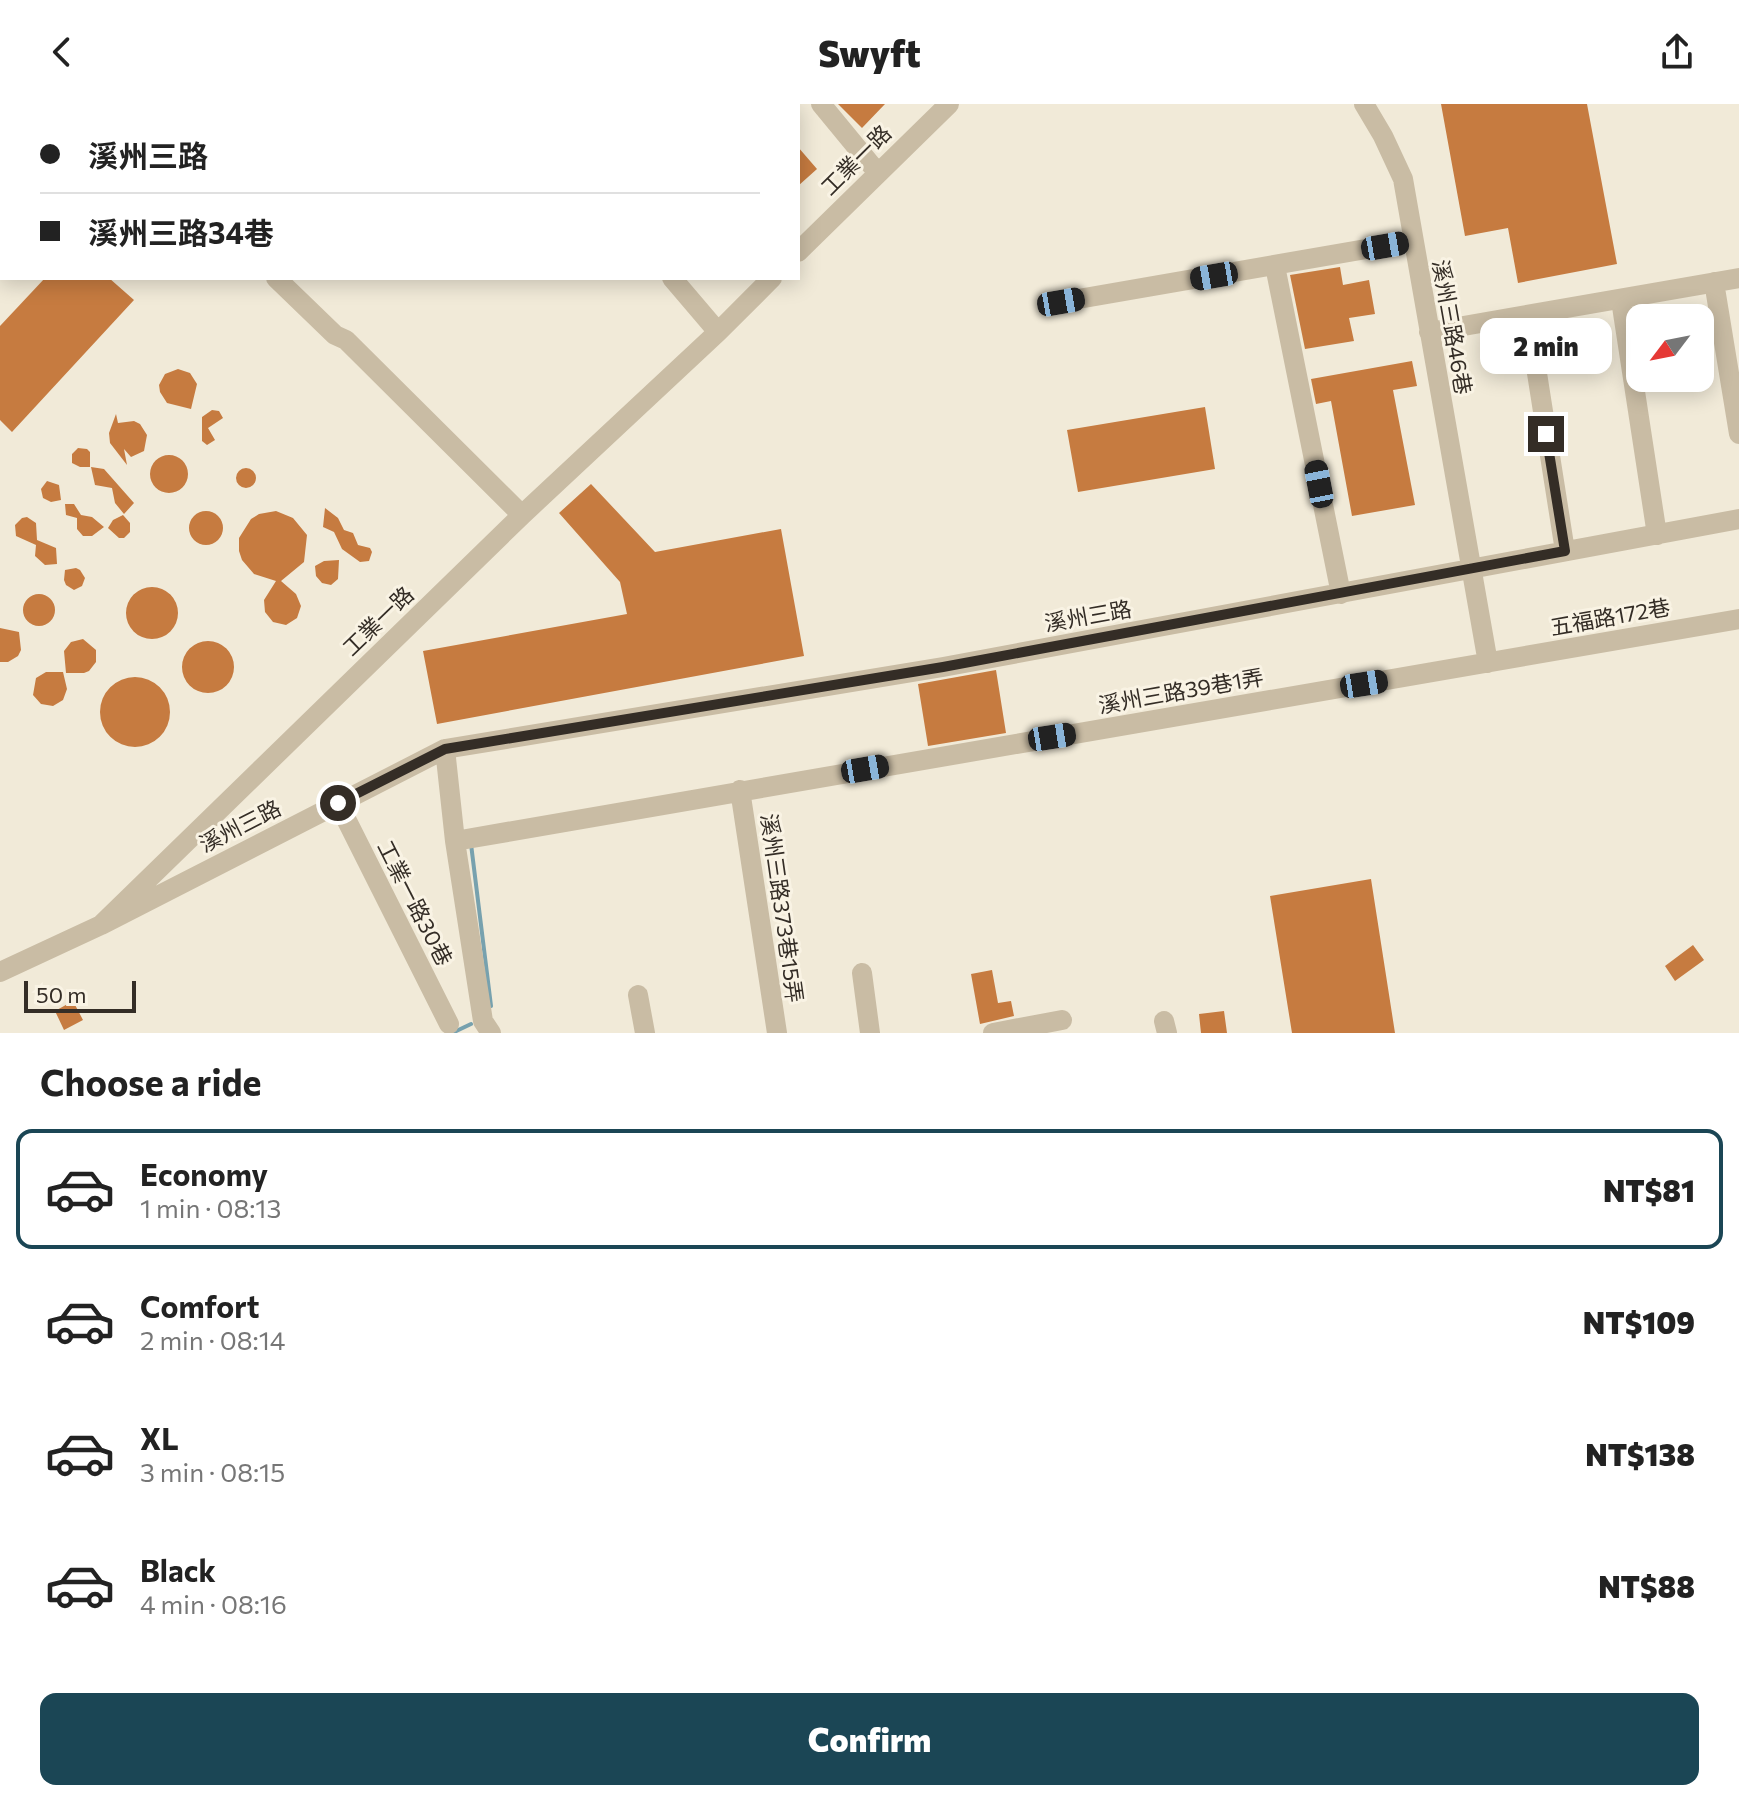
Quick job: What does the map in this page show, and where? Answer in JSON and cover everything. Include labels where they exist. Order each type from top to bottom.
[{"type":"street","points":[[821,104],[877,172]]},
{"type":"street","name":"工業一路","points":[[800,250],[949,104]]},
{"type":"street","name":"溪州三路46巷","points":[[1364,104],[1403,179],[1471,568]]},
{"type":"street","points":[[1061,302],[1412,241]]},
{"type":"street","points":[[1275,266],[1341,594]]},
{"type":"street","points":[[1429,332],[1739,278]]},
{"type":"street","points":[[278,280],[335,335],[346,340],[522,515]]},
{"type":"street","points":[[674,280],[718,332]]},
{"type":"street","name":"工業一路","points":[[0,972],[101,925],[522,515],[770,280]]},
{"type":"street","points":[[1714,282],[1739,434]]},
{"type":"street","points":[[1621,300],[1657,535]]},
{"type":"street","points":[[1528,316],[1565,551]]},
{"type":"street","name":"溪州三路","points":[[101,925],[445,749],[943,667],[1739,519]]},
{"type":"street","points":[[1471,568],[1488,663]]},
{"type":"street","name":"五福路172巷","points":[[1488,663],[1739,619]]},
{"type":"street","name":"溪州三路39巷1弄","points":[[455,841],[1488,663]]},
{"type":"street","points":[[445,749],[455,841],[483,1021],[491,1033]]},
{"type":"street","name":"溪州三路373巷15弄","points":[[740,790],[777,1033]]},
{"type":"street","name":"工業一路30巷","points":[[338,803],[449,1024]]},
{"type":"street","points":[[862,973],[870,1033]]},
{"type":"street","points":[[638,995],[645,1033]]},
{"type":"street","points":[[993,1033],[1026,1030],[1062,1020]]},
{"type":"building","points":[[838,104],[885,104],[862,128]]},
{"type":"building","points":[[1441,104],[1587,104],[1617,264],[1518,283],[1508,228],[1465,236]]},
{"type":"building","points":[[800,149],[817,169],[800,184]]},
{"type":"building","points":[[1340,267],[1343,285],[1369,280],[1375,314],[1349,318],[1354,341],[1305,349],[1290,275]]},
{"type":"building","points":[[43,280],[111,280],[134,300],[12,432],[0,420],[0,326]]},
{"type":"building","points":[[1412,361],[1417,386],[1393,390],[1415,505],[1352,516],[1331,401],[1316,404],[1311,379]]},
{"type":"building","points":[[178,369],[190,373],[197,384],[191,409],[167,403],[160,392],[159,385],[165,374]]},
{"type":"building","points":[[1205,407],[1215,469],[1078,492],[1067,430]]},
{"type":"building","points":[[212,410],[219,411],[223,418],[208,428],[215,440],[207,445],[202,441],[202,417]]},
{"type":"building","points":[[116,414],[118,423],[134,421],[147,435],[144,451],[131,457],[124,449],[127,465],[110,443],[109,433]]},
{"type":"building","points":[[78,448],[90,452],[90,467],[72,463],[72,454]]},
{"type":"building","points":[[169,455],[182,461],[188,474],[182,487],[169,493],[156,487],[150,474],[156,461]]},
{"type":"building","points":[[91,467],[104,469],[134,503],[124,514],[115,503],[112,488],[95,485]]},
{"type":"building","points":[[246,468],[253,471],[256,478],[253,485],[246,488],[239,485],[236,478],[239,471]]},
{"type":"building","points":[[47,481],[59,485],[61,500],[51,502],[43,498],[41,489]]},
{"type":"building","points":[[591,484],[655,552],[781,529],[804,656],[437,724],[423,651],[627,614],[620,582],[559,513]]},
{"type":"building","points":[[65,504],[74,504],[81,515],[92,517],[104,527],[92,536],[83,536],[77,529],[77,518],[66,515]]},
{"type":"building","points":[[325,508],[338,518],[344,530],[353,533],[358,545],[370,548],[369,561],[360,562],[342,549],[334,532],[323,527]]},
{"type":"building","points":[[206,511],[218,516],[223,528],[218,540],[206,545],[194,540],[189,528],[194,516]]},
{"type":"building","points":[[276,511],[293,518],[307,535],[304,562],[281,581],[296,594],[301,606],[297,618],[286,625],[273,622],[265,612],[264,600],[276,581],[254,574],[242,560],[239,551],[239,538],[251,519]]},
{"type":"building","points":[[123,515],[130,523],[130,532],[119,538],[108,528],[113,520]]},
{"type":"building","points":[[27,517],[36,523],[37,540],[56,548],[57,564],[45,565],[35,556],[36,545],[16,536],[15,525]]},
{"type":"building","points":[[339,560],[338,579],[331,585],[322,583],[316,576],[315,566],[324,561]]},
{"type":"building","points":[[76,568],[85,578],[82,586],[74,590],[64,580],[65,570]]},
{"type":"building","points":[[152,587],[171,594],[178,613],[171,632],[152,639],[133,632],[126,613],[133,594]]},
{"type":"building","points":[[39,594],[50,599],[55,610],[50,621],[39,626],[28,621],[23,610],[28,599]]},
{"type":"building","points":[[0,628],[19,632],[21,650],[8,662],[0,662]]},
{"type":"building","points":[[83,639],[96,650],[96,662],[84,673],[66,673],[64,651],[71,642]]},
{"type":"building","points":[[208,641],[227,648],[234,667],[227,686],[208,693],[189,686],[182,667],[189,648]]},
{"type":"building","points":[[996,670],[1006,733],[928,746],[918,684]]},
{"type":"building","points":[[46,672],[63,672],[67,689],[63,700],[53,706],[41,704],[33,695],[36,678]]},
{"type":"building","points":[[135,677],[154,683],[164,693],[170,712],[164,731],[154,741],[135,747],[116,741],[106,731],[100,712],[106,693],[116,683]]},
{"type":"building","points":[[1371,879],[1395,1033],[1292,1033],[1270,896]]},
{"type":"building","points":[[1693,945],[1704,960],[1675,981],[1665,966]]},
{"type":"building","points":[[992,970],[998,1003],[1011,1001],[1014,1016],[980,1024],[971,974]]},
{"type":"building","points":[[73,1001],[83,1020],[64,1030],[55,1011]]},
{"type":"building","points":[[1224,1011],[1227,1033],[1201,1033],[1199,1014]]},
{"type":"waterway","points":[[471,844],[491,1006]]},
{"type":"waterway","points":[[452,1033],[471,1024]]},
{"type":"route","points":[[338,803],[445,749],[943,667],[1565,551],[1546,434]]}]
